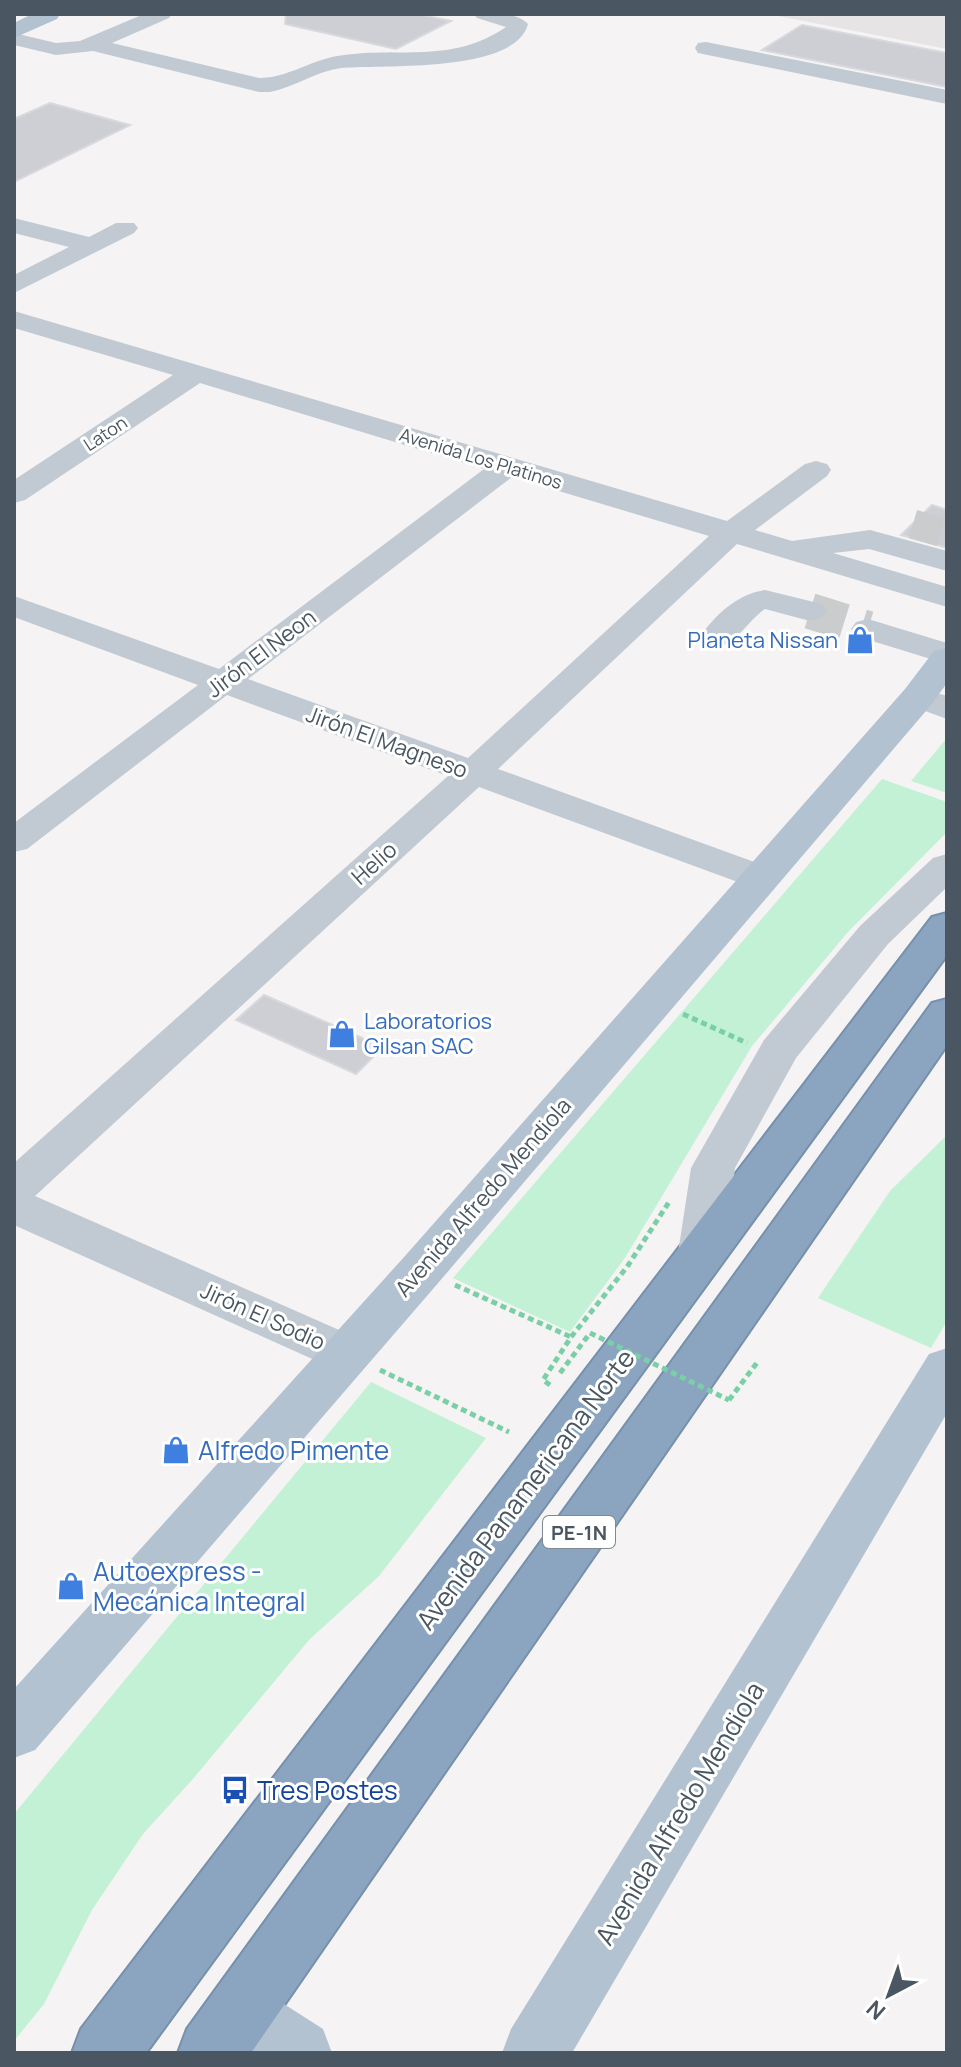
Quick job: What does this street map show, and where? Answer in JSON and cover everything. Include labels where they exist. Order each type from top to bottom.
[{"type":"highway","name":"Avenida Panamericana Norte","points":[[105,2053],[947,926]]},
{"type":"highway","name":"PE-1N","points":[[225,2033],[938,1034]]},
{"type":"main road","points":[[15,31],[49,14]]},
{"type":"main road","name":"Avenida Alfredo Mendiola","points":[[14,1731],[347,1354],[760,877],[932,703],[947,656]]},
{"type":"main road","name":"Avenida Alfredo Mendiola","points":[[535,2053],[943,1381]]},
{"type":"main road","points":[[225,2033],[299,2053]]},
{"type":"street","points":[[15,31],[56,49],[92,44],[162,14]]},
{"type":"street","points":[[92,44],[268,86],[283,84],[318,67],[340,62],[437,60],[462,55],[510,35],[517,29],[518,24],[510,19],[484,14]]},
{"type":"street","points":[[706,48],[947,97]]},
{"type":"street","points":[[14,225],[91,245]]},
{"type":"street","points":[[14,285],[125,228]]},
{"type":"street","points":[[14,250],[58,263]]},
{"type":"street","name":"Avenida Los Platinos","points":[[14,319],[944,596]]},
{"type":"street","name":"Laton","points":[[14,494],[196,373]]},
{"type":"street","name":"Jirón El Neon","points":[[14,841],[507,466]]},
{"type":"street","name":"Helio","points":[[14,1189],[473,773],[731,533],[816,470]]},
{"type":"street","points":[[913,538],[944,596]]},
{"type":"street","points":[[787,549],[870,539],[913,538],[947,561]]},
{"type":"street","points":[[716,638],[756,599],[766,598],[810,611]]},
{"type":"street","name":"Jirón El Magneso","points":[[14,606],[760,877]]},
{"type":"street","points":[[868,629],[947,656]]},
{"type":"street","points":[[701,1253],[713,1168],[779,1050],[874,935],[947,866]]},
{"type":"street","name":"Jirón El Sodio","points":[[14,1206],[347,1354]]},
{"type":"path","points":[[653,1000],[761,1050]]},
{"type":"path","points":[[674,1194],[627,1267],[571,1337],[543,1380],[553,1382],[590,1333],[729,1400],[759,1360]]},
{"type":"path","points":[[448,1281],[571,1337]]},
{"type":"path","name":"Jirón El Sodio","points":[[347,1354],[509,1432]]},
{"type":"shaded area","points":[[768,14],[947,14],[947,49]]},
{"type":"green space","points":[[947,738],[947,793],[911,781]]},
{"type":"green space","points":[[882,779],[947,802],[947,832],[848,932],[752,1046],[625,1258],[570,1332],[453,1278]]},
{"type":"green space","points":[[947,1135],[947,1321],[931,1348],[818,1298],[890,1191]]},
{"type":"green space","points":[[371,1382],[486,1438],[379,1576],[309,1640],[143,1834],[92,1910],[44,2004],[14,2041],[14,1814]]},
{"type":"building","points":[[286,14],[417,14],[451,21],[396,49],[285,24]]},
{"type":"building","points":[[802,25],[947,53],[947,87],[762,50]]},
{"type":"building","points":[[50,103],[130,125],[14,182],[14,119]]},
{"type":"building","points":[[932,505],[947,510],[947,548],[901,535]]},
{"type":"building","points":[[264,995],[383,1047],[356,1074],[236,1020]]},
{"type":"tunnel","points":[[913,524],[947,534]]},
{"type":"tunnel","points":[[810,611],[868,629]]},
{"type":"place","name":"Planeta Nissan","points":[[860,640]]},
{"type":"place","name":"Laboratorios Gilsan SAC","points":[[342,1034]]},
{"type":"place","name":"Alfredo Pimente","points":[[176,1450]]},
{"type":"place","name":"Autoexpress - Mecánica Integral","points":[[71,1586]]},
{"type":"place","name":"Tres Postes","points":[[235,1790]]}]
